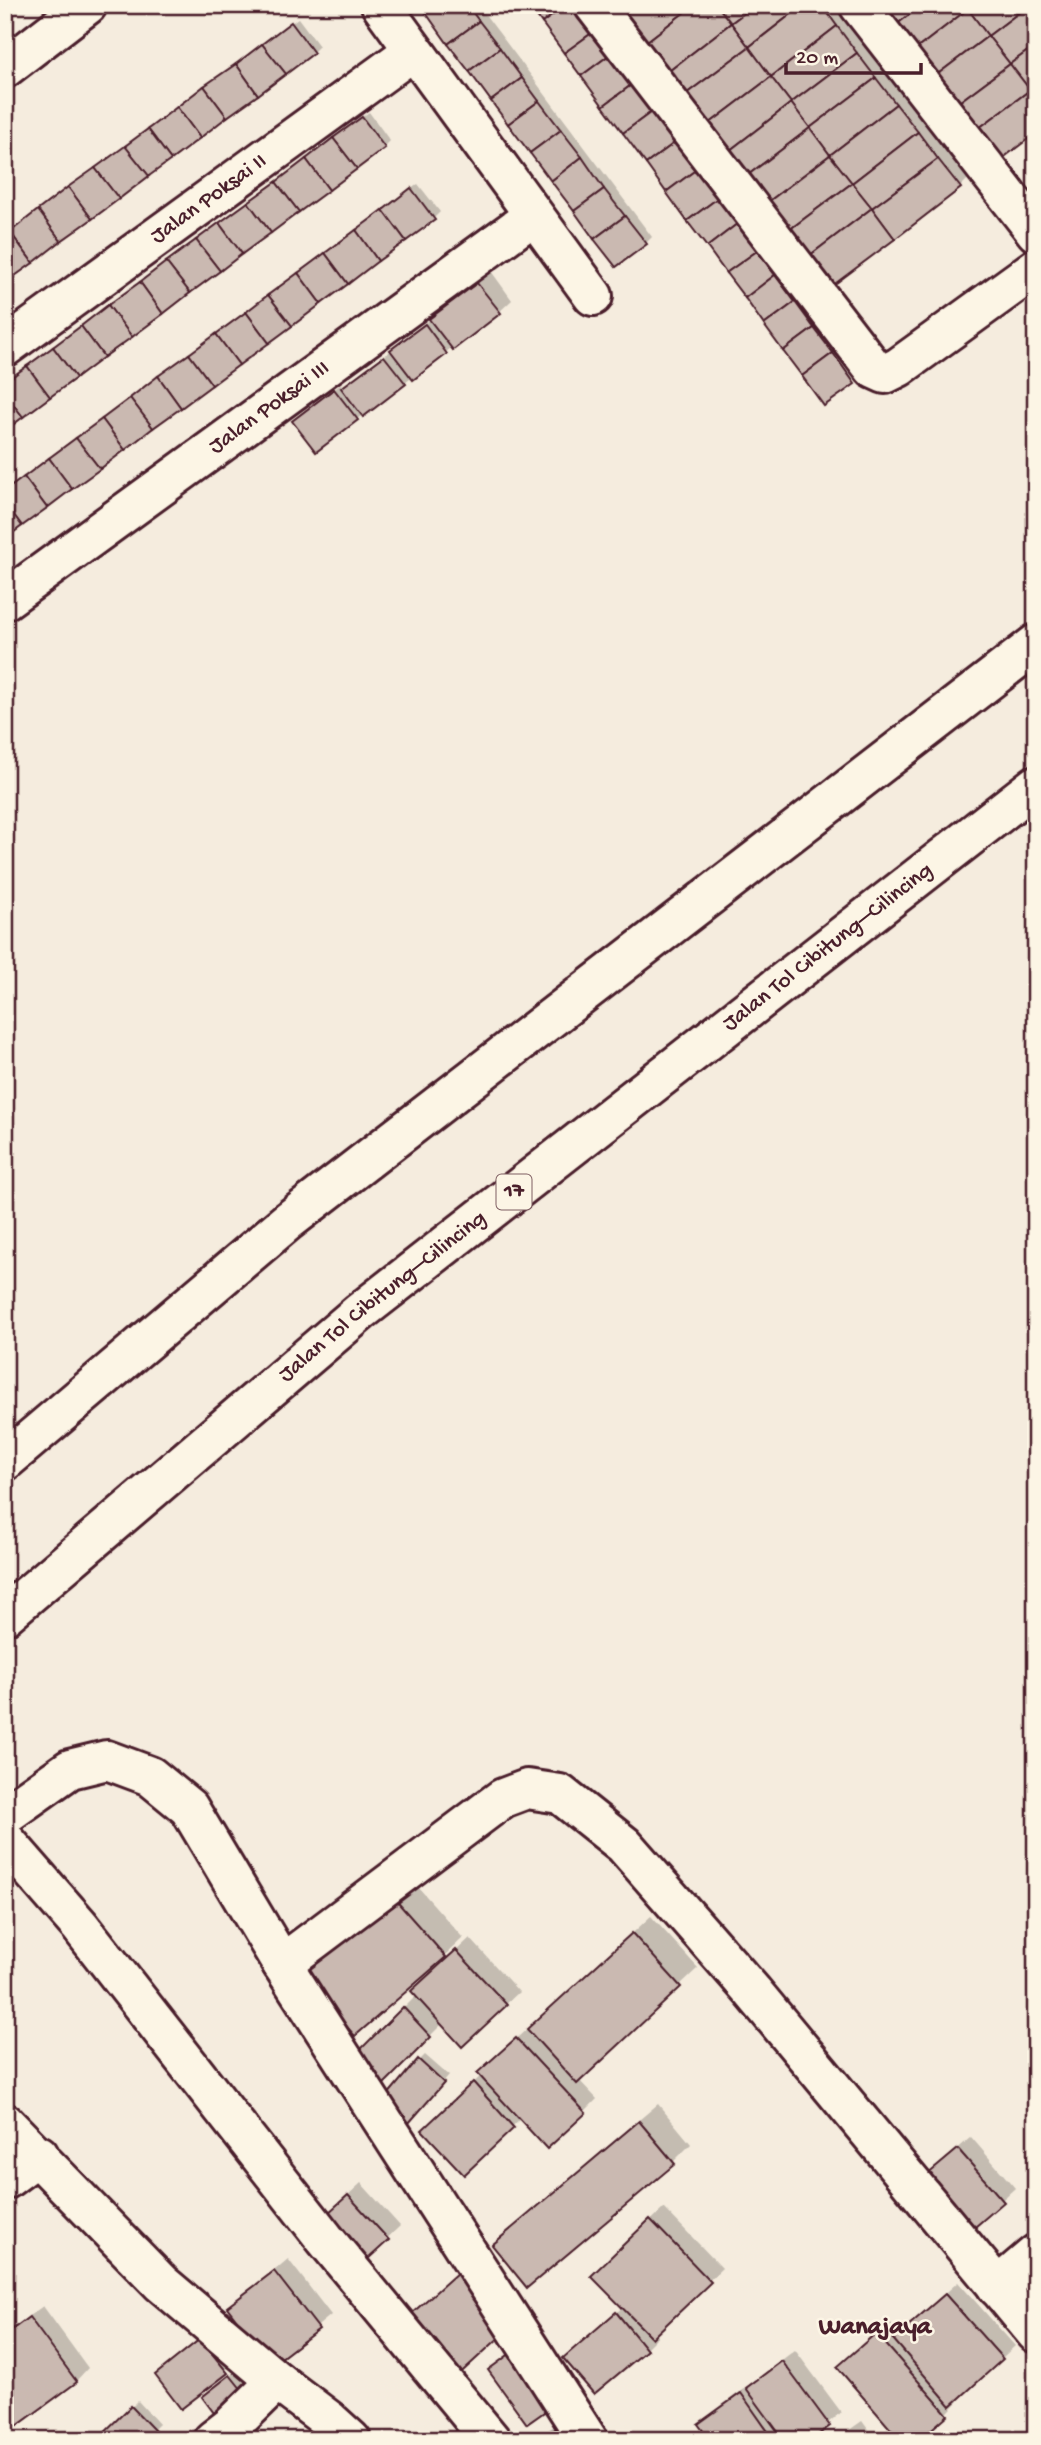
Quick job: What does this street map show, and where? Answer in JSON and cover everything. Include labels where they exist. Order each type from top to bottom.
[{"type":"main road","points":[[5,68],[88,5]]},
{"type":"main road","points":[[381,5],[593,296]]},
{"type":"main road","points":[[594,5],[874,369],[885,374],[900,368],[1036,268]]},
{"type":"main road","points":[[859,5],[1036,232]]},
{"type":"main road","name":"Jalan Poksai II","points":[[5,347],[413,51]]},
{"type":"main road","name":"Jalan Poksai III","points":[[5,600],[533,216]]},
{"type":"main road","points":[[5,1461],[288,1221],[1036,644]]},
{"type":"main road","name":"Jalan Tol Cibitung–Cilincing","points":[[5,1615],[360,1312],[1036,785]]},
{"type":"main road","points":[[5,1815],[70,1769],[107,1760],[150,1776],[189,1808],[282,1964],[588,2440]]},
{"type":"main road","points":[[282,1964],[503,1798],[527,1789],[560,1794],[624,1845],[753,1992],[1036,2333]]},
{"type":"main road","points":[[5,1840],[80,1926],[325,2239],[491,2440]]},
{"type":"main road","points":[[5,2123],[161,2283],[351,2440]]},
{"type":"main road","points":[[5,2180],[39,2155]]},
{"type":"main road","points":[[997,2287],[1036,2254]]},
{"type":"main road","points":[[212,2440],[231,2426],[277,2381]]},
{"type":"building","points":[[420,5],[437,5],[426,13]]},
{"type":"building","points":[[437,5],[467,5],[479,21],[448,44],[426,13]]},
{"type":"building","points":[[529,5],[567,5],[542,23]]},
{"type":"building","points":[[567,5],[577,5],[596,30],[564,53],[542,23]]},
{"type":"building","points":[[630,5],[694,5],[646,42],[623,11]]},
{"type":"building","points":[[694,5],[717,5],[731,23],[669,71],[646,42]]},
{"type":"building","points":[[717,5],[755,5],[731,23]]},
{"type":"building","points":[[755,5],[803,5],[749,47],[731,23]]},
{"type":"building","points":[[803,5],[822,5],[837,26],[771,77],[749,47]]},
{"type":"building","points":[[867,5],[922,5],[887,32]]},
{"type":"building","points":[[922,5],[965,5],[968,9],[906,57],[887,32]]},
{"type":"building","points":[[974,5],[1029,5],[988,36],[968,9]]},
{"type":"building","points":[[1029,5],[1036,5],[1036,45],[1010,64],[988,36]]},
{"type":"building","points":[[968,9],[988,36],[926,83],[906,57]]},
{"type":"building","points":[[479,21],[500,48],[469,71],[448,44]]},
{"type":"building","points":[[291,22],[314,53],[286,74],[262,44]]},
{"type":"building","points":[[731,23],[749,47],[686,94],[669,71]]},
{"type":"building","points":[[837,26],[857,53],[791,103],[771,77]]},
{"type":"building","points":[[596,30],[612,53],[581,76],[564,53]]},
{"type":"building","points":[[988,36],[1010,64],[947,111],[926,83]]},
{"type":"building","points":[[262,44],[286,74],[258,95],[236,64]]},
{"type":"building","points":[[1036,45],[1036,86],[1030,90],[1010,64]]},
{"type":"building","points":[[749,47],[771,77],[709,124],[686,94]]},
{"type":"building","points":[[500,48],[522,78],[491,101],[469,71]]},
{"type":"building","points":[[612,53],[634,83],[603,106],[581,76]]},
{"type":"building","points":[[857,53],[876,78],[810,128],[791,103]]},
{"type":"building","points":[[236,64],[258,95],[227,117],[204,86]]},
{"type":"building","points":[[1010,64],[1030,90],[967,137],[947,111]]},
{"type":"building","points":[[771,77],[791,103],[729,151],[709,124]]},
{"type":"building","points":[[522,78],[539,101],[508,124],[491,101]]},
{"type":"building","points":[[876,78],[896,104],[830,155],[810,128]]},
{"type":"building","points":[[634,83],[654,110],[623,133],[603,106]]},
{"type":"building","points":[[204,86],[227,117],[200,138],[177,107]]},
{"type":"building","points":[[1030,90],[1036,98],[1036,133],[990,168],[967,137]]},
{"type":"building","points":[[539,101],[561,130],[530,153],[508,124]]},
{"type":"building","points":[[791,103],[810,128],[748,175],[729,151]]},
{"type":"building","points":[[896,104],[918,132],[852,183],[830,155]]},
{"type":"building","points":[[177,107],[200,138],[171,160],[148,129]]},
{"type":"building","points":[[654,110],[677,141],[646,164],[623,133]]},
{"type":"building","points":[[362,117],[385,148],[357,169],[333,138]]},
{"type":"building","points":[[810,128],[830,155],[768,202],[748,175]]},
{"type":"building","points":[[148,129],[171,160],[149,176],[125,146]]},
{"type":"building","points":[[561,130],[582,157],[551,181],[530,153]]},
{"type":"building","points":[[918,132],[938,159],[872,208],[852,183]]},
{"type":"building","points":[[333,138],[357,169],[329,190],[306,159]]},
{"type":"building","points":[[677,141],[697,169],[666,192],[646,164]]},
{"type":"building","points":[[125,146],[149,176],[119,199],[95,168]]},
{"type":"building","points":[[830,155],[852,183],[789,230],[768,202]]},
{"type":"building","points":[[582,157],[604,189],[574,211],[551,181]]},
{"type":"building","points":[[306,159],[329,190],[299,212],[276,182]]},
{"type":"building","points":[[938,159],[961,188],[895,239],[872,208]]},
{"type":"building","points":[[95,168],[119,199],[92,219],[68,187]]},
{"type":"building","points":[[697,169],[718,198],[687,221],[666,192]]},
{"type":"building","points":[[276,182],[299,212],[271,233],[248,202]]},
{"type":"building","points":[[852,183],[872,208],[809,256],[789,230]]},
{"type":"building","points":[[68,187],[92,219],[61,241],[38,210]]},
{"type":"building","points":[[411,188],[435,220],[406,241],[383,210]]},
{"type":"building","points":[[604,189],[625,216],[594,239],[574,211]]},
{"type":"building","points":[[718,198],[737,224],[707,247],[687,221]]},
{"type":"building","points":[[248,202],[271,233],[242,254],[219,223]]},
{"type":"building","points":[[872,208],[895,239],[832,286],[809,256]]},
{"type":"building","points":[[38,210],[61,241],[33,263],[10,232]]},
{"type":"building","points":[[383,210],[406,241],[378,261],[356,230]]},
{"type":"building","points":[[625,216],[647,244],[616,267],[594,239]]},
{"type":"building","points":[[219,223],[242,254],[220,271],[196,240]]},
{"type":"building","points":[[737,224],[757,251],[726,273],[707,247]]},
{"type":"building","points":[[356,230],[378,261],[348,284],[325,253]]},
{"type":"building","points":[[10,232],[33,263],[5,283],[5,235]]},
{"type":"building","points":[[196,240],[220,271],[190,293],[166,262]]},
{"type":"building","points":[[757,251],[775,275],[745,298],[726,273]]},
{"type":"building","points":[[325,253],[348,284],[321,304],[298,273]]},
{"type":"building","points":[[166,262],[190,293],[163,314],[140,282]]},
{"type":"building","points":[[298,273],[321,304],[292,326],[268,295]]},
{"type":"building","points":[[775,275],[795,302],[764,325],[745,298]]},
{"type":"building","points":[[140,282],[163,314],[132,337],[108,305]]},
{"type":"building","points":[[477,283],[501,313],[453,350],[429,319]]},
{"type":"building","points":[[268,295],[292,326],[269,343],[246,312]]},
{"type":"building","points":[[795,302],[814,328],[783,351],[764,325]]},
{"type":"building","points":[[108,305],[132,337],[104,357],[81,326]]},
{"type":"building","points":[[246,312],[269,343],[239,365],[216,334]]},
{"type":"building","points":[[425,324],[447,354],[413,380],[390,350]]},
{"type":"building","points":[[81,326],[104,357],[76,378],[53,347]]},
{"type":"building","points":[[814,328],[833,353],[802,376],[783,351]]},
{"type":"building","points":[[216,334],[239,365],[212,385],[189,354]]},
{"type":"building","points":[[53,347],[76,378],[50,397],[27,366]]},
{"type":"building","points":[[833,353],[855,384],[824,406],[802,376]]},
{"type":"building","points":[[189,354],[212,385],[181,408],[158,376]]},
{"type":"building","points":[[384,356],[406,384],[363,417],[341,388]]},
{"type":"building","points":[[27,366],[50,397],[23,417],[5,394],[5,382]]},
{"type":"building","points":[[158,376],[181,408],[153,428],[130,398]]},
{"type":"building","points":[[334,389],[358,420],[316,452],[292,421]]},
{"type":"building","points":[[5,394],[23,417],[5,431]]},
{"type":"building","points":[[130,398],[153,428],[125,450],[102,419]]},
{"type":"building","points":[[102,419],[125,450],[100,469],[76,438]]},
{"type":"building","points":[[76,438],[100,469],[72,489],[49,458]]},
{"type":"building","points":[[49,458],[72,489],[47,508],[24,477]]},
{"type":"building","points":[[24,477],[47,508],[22,526],[5,503],[5,491]]},
{"type":"building","points":[[5,503],[22,526],[5,539]]},
{"type":"building","points":[[392,1896],[446,1957],[355,2036],[301,1975]]},
{"type":"building","points":[[632,1933],[681,1987],[577,2084],[527,2029]]},
{"type":"building","points":[[456,1950],[507,2005],[462,2047],[411,1991]]},
{"type":"building","points":[[403,2007],[431,2037],[379,2089],[350,2060]]},
{"type":"building","points":[[516,2038],[586,2113],[547,2149],[477,2073]]},
{"type":"building","points":[[418,2059],[444,2083],[408,2124],[382,2102]]},
{"type":"building","points":[[473,2082],[514,2128],[464,2175],[422,2130]]},
{"type":"building","points":[[639,2121],[675,2164],[527,2288],[492,2245]]},
{"type":"building","points":[[958,2149],[1004,2202],[968,2233],[921,2180]]},
{"type":"building","points":[[348,2195],[389,2240],[358,2268],[317,2223]]},
{"type":"building","points":[[650,2219],[711,2282],[652,2338],[591,2276]]},
{"type":"building","points":[[274,2271],[319,2329],[272,2365],[227,2307]]},
{"type":"building","points":[[458,2272],[502,2335],[453,2380],[401,2323]]},
{"type":"building","points":[[945,2294],[1003,2359],[951,2406],[893,2339]]},
{"type":"building","points":[[616,2312],[647,2350],[594,2394],[563,2358]]},
{"type":"building","points":[[29,2317],[77,2382],[17,2426],[5,2410],[5,2335]]},
{"type":"building","points":[[876,2333],[948,2415],[919,2440],[900,2440],[837,2367]]},
{"type":"building","points":[[200,2339],[228,2373],[181,2409],[155,2375]]},
{"type":"building","points":[[515,2350],[554,2405],[527,2424],[488,2370]]},
{"type":"building","points":[[782,2361],[830,2426],[811,2440],[784,2440],[746,2388]]},
{"type":"building","points":[[230,2375],[242,2390],[214,2413],[202,2397]]},
{"type":"building","points":[[741,2393],[774,2440],[710,2440],[698,2424]]},
{"type":"building","points":[[131,2406],[155,2431],[146,2440],[96,2440]]},
{"type":"building","points":[[559,2427],[567,2440],[538,2440]]},
{"type":"building","points":[[849,2432],[855,2440],[838,2440]]},
{"type":"district","name":"Wanajaya","points":[[875,2328]]}]
